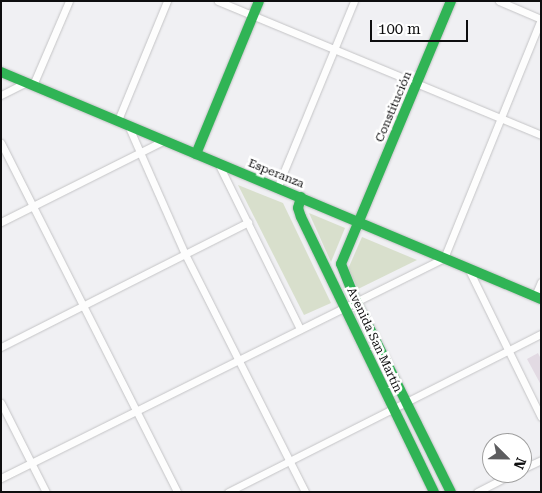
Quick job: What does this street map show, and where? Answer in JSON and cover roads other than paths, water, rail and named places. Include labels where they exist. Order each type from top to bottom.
[{"type":"main road","points":[[196,154],[259,1]]},
{"type":"main road","name":"Constitución","points":[[359,222],[451,1]]},
{"type":"main road","name":"Esperanza","points":[[1,72],[123,122],[219,165],[538,297]]},
{"type":"main road","name":"Avenida San Martín","points":[[301,198],[298,208],[301,217],[434,492]]},
{"type":"main road","name":"Avenida San Martín","points":[[359,222],[341,264],[342,271],[452,492]]},
{"type":"street","points":[[1,95],[29,84],[70,1]]},
{"type":"street","points":[[167,1],[123,122],[185,254],[305,492]]},
{"type":"street","points":[[218,1],[541,135]]},
{"type":"street","points":[[278,188],[354,1]]},
{"type":"street","points":[[1,478],[444,258],[541,19],[499,1]]},
{"type":"street","points":[[1,222],[165,140]]},
{"type":"street","points":[[1,143],[177,492]]},
{"type":"street","points":[[219,165],[300,329]]},
{"type":"street","points":[[1,347],[248,222]]},
{"type":"street","points":[[468,268],[506,350],[541,417]]},
{"type":"street","points":[[538,297],[541,282]]},
{"type":"street","points":[[228,492],[541,334]]},
{"type":"street","points":[[1,403],[46,492]]},
{"type":"street","points":[[477,492],[495,483]]}]
